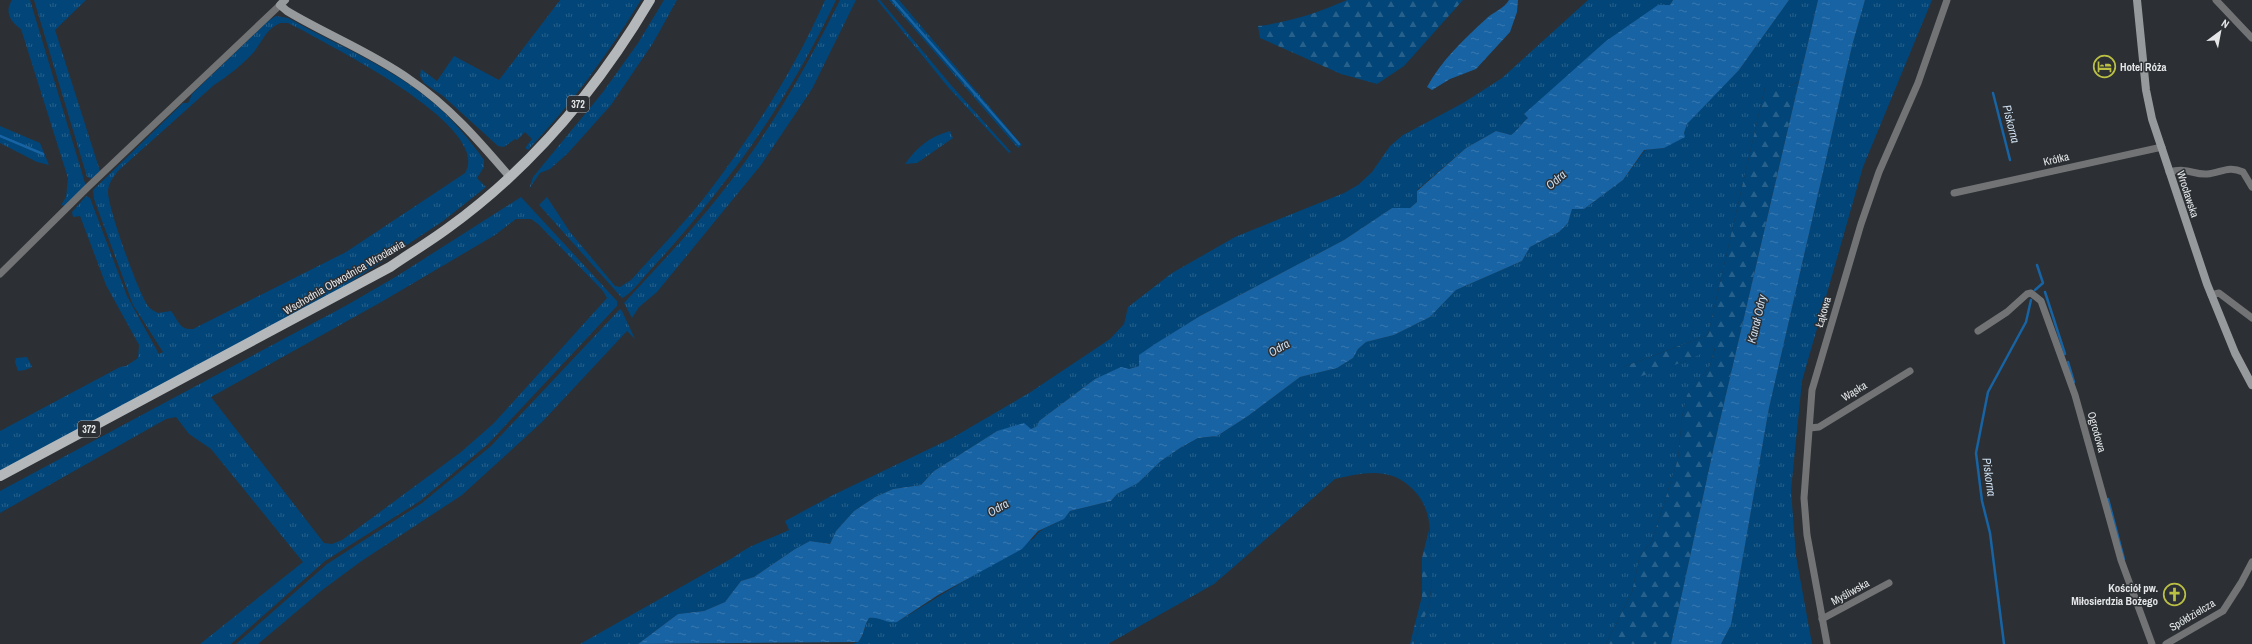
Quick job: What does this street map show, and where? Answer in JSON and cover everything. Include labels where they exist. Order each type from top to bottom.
[{"type":"main road","name":"Wschodnia Obwodnica Wrocławia","points":[[0,476],[390,268],[449,228],[532,155],[569,115],[621,47],[650,0]]},
{"type":"main road","name":"Wrocławska","points":[[2137,0],[2146,90],[2169,172],[2211,295],[2235,353],[2252,385]]},
{"type":"main road","points":[[282,3],[295,16],[386,64],[428,92],[463,126],[509,176]]},
{"type":"street","name":"Łąkowa","points":[[1827,644],[1807,535],[1804,498],[1812,390],[1861,224],[1879,172],[1918,83],[1947,0]]},
{"type":"street","points":[[2216,0],[2252,38]]},
{"type":"street","points":[[0,274],[98,177],[282,3]]},
{"type":"street","name":"Krótka","points":[[1954,193],[2162,147]]},
{"type":"street","points":[[2169,172],[2183,169],[2207,174],[2232,168],[2243,172],[2252,187]]},
{"type":"street","name":"Ogrodowa","points":[[1978,331],[2007,312],[2027,294],[2032,293],[2040,301],[2075,395],[2121,560],[2152,644]]},
{"type":"street","points":[[2211,295],[2219,293],[2252,318]]},
{"type":"street","name":"Wąska","points":[[1810,428],[1819,427],[1910,372]]},
{"type":"street","name":"Spółdzielcza","points":[[2166,644],[2223,611],[2241,583],[2252,562]]},
{"type":"street","name":"Myśliwska","points":[[1822,619],[1889,583]]},
{"type":"green space","points":[[12,0],[30,0],[85,183],[85,187],[66,206],[61,205],[66,197],[68,178],[21,29],[14,23],[9,13]]},
{"type":"green space","points":[[34,0],[86,0],[55,30],[100,171],[92,179],[87,177]]},
{"type":"green space","points":[[560,0],[641,0],[615,40],[574,97],[528,150],[525,148],[532,139],[525,132],[517,140],[515,139],[504,147],[498,146],[443,96],[424,83],[420,76],[421,69],[437,81],[454,56],[499,80]]},
{"type":"green space","points":[[664,0],[677,0],[653,43],[611,105],[568,153],[550,169],[540,173],[529,189],[533,177],[603,92],[638,43]]},
{"type":"green space","points":[[825,0],[836,0],[798,72],[755,140],[732,173],[681,236],[634,289],[622,298],[539,205],[547,197],[570,232],[615,286],[620,287],[631,280],[704,198],[755,127],[800,52]]},
{"type":"green space","points":[[840,0],[856,0],[812,89],[761,165],[657,292],[639,307],[632,318],[624,303],[696,224],[737,173],[785,101],[814,51]]},
{"type":"green space","points":[[877,0],[880,0],[951,85],[1011,152],[1009,153],[948,87]]},
{"type":"green space","points":[[889,0],[899,0],[1022,145],[1018,148]]},
{"type":"green space","points":[[1347,0],[1463,0],[1404,66],[1377,84],[1341,74],[1260,38],[1258,26],[1303,16]]},
{"type":"green space","points":[[1588,0],[1673,0],[1670,5],[1524,114],[1528,118],[1511,135],[1496,131],[1466,148],[1417,190],[1417,202],[1410,208],[1392,208],[1344,240],[1200,316],[1140,355],[1139,366],[1095,379],[1039,421],[1037,426],[1031,429],[997,431],[934,471],[921,485],[893,489],[875,497],[854,511],[836,531],[830,544],[810,541],[795,549],[754,577],[741,581],[725,602],[704,611],[678,614],[638,644],[580,644],[734,557],[740,552],[789,530],[785,521],[833,495],[952,438],[1029,393],[1110,339],[1124,324],[1128,307],[1172,273],[1235,237],[1344,193],[1358,185],[1372,172],[1390,146],[1403,135],[1463,103],[1502,78]]},
{"type":"green space","points":[[1789,0],[1818,0],[1799,81],[1788,87],[1765,87],[1708,335],[1623,367],[1680,363],[1715,347],[1710,366],[1687,396],[1682,417],[1678,459],[1652,541],[1640,555],[1632,592],[1606,644],[1414,644],[1428,609],[1431,592],[1430,531],[1428,515],[1420,497],[1410,486],[1391,475],[1372,473],[1335,479],[1214,584],[1108,644],[852,644],[860,640],[862,637],[869,618],[874,617],[897,622],[1034,538],[1042,530],[1061,520],[1070,511],[1111,501],[1117,494],[1138,483],[1161,461],[1180,448],[1198,438],[1217,436],[1248,416],[1300,377],[1337,368],[1353,358],[1358,349],[1366,342],[1394,335],[1430,317],[1456,290],[1522,261],[1530,247],[1559,232],[1568,223],[1572,208],[1584,209],[1623,180],[1645,150],[1664,148],[1684,133],[1687,124],[1697,111],[1739,70]]},
{"type":"green space","points":[[1865,0],[1932,0],[1863,167],[1802,381],[1791,490],[1796,556],[1812,644],[1721,644],[1731,625],[1769,408],[1852,46]]},
{"type":"green space","points":[[276,16],[288,18],[362,56],[398,77],[415,89],[453,121],[484,160],[484,167],[477,178],[486,187],[443,221],[333,294],[0,471],[0,431],[120,367],[126,366],[138,358],[139,345],[106,285],[80,216],[73,217],[72,212],[86,196],[90,198],[127,296],[159,354],[163,352],[133,305],[94,199],[93,190],[183,103],[188,103],[192,94],[268,21]],"holes":[[[280,23],[288,23],[376,72],[407,92],[435,113],[456,134],[467,154],[465,173],[346,252],[193,329],[188,329],[180,324],[171,311],[158,313],[152,310],[143,298],[113,215],[109,201],[109,186],[119,170],[214,85],[235,70],[249,57],[271,29]]]},
{"type":"green space","points":[[1799,81],[1714,446],[1671,644],[1606,644],[1632,592],[1640,555],[1652,541],[1678,459],[1682,417],[1687,395],[1710,366],[1715,348],[1680,363],[1633,379],[1623,367],[1708,335],[1765,87],[1788,87]]},
{"type":"green space","points":[[0,126],[40,143],[49,165],[37,162],[0,143]]},
{"type":"green space","points":[[950,131],[953,138],[917,163],[905,164],[924,143],[936,136]]},
{"type":"green space","points":[[521,197],[617,301],[617,306],[488,444],[420,501],[325,561],[231,644],[200,644],[303,562],[211,449],[189,434],[176,417],[166,419],[0,513],[0,491],[347,305],[397,276]],"holes":[[[516,219],[531,219],[538,224],[603,291],[607,298],[494,423],[461,452],[342,540],[332,544],[324,543],[211,397],[383,301],[495,235]]]},
{"type":"green space","points":[[620,309],[635,339],[627,331],[542,422],[462,495],[360,562],[321,591],[258,644],[236,644],[327,564],[422,503],[491,446]]},
{"type":"green space","points":[[27,357],[32,367],[18,371],[15,362],[16,358]]},
{"type":"green space","points":[[1429,530],[1431,586],[1429,604],[1414,644],[1410,644],[1422,596],[1422,558]]},
{"type":"water","points":[[1509,0],[1518,0],[1517,12],[1510,32],[1476,69],[1450,79],[1432,90],[1427,87],[1439,68],[1469,34],[1504,6]]},
{"type":"water","name":"Odra","points":[[1673,0],[1789,0],[1739,70],[1687,124],[1684,133],[1685,137],[1664,148],[1644,150],[1623,180],[1584,209],[1572,209],[1568,223],[1559,232],[1530,247],[1522,261],[1456,290],[1430,317],[1394,335],[1366,342],[1358,349],[1353,358],[1337,368],[1300,377],[1248,416],[1217,436],[1198,438],[1180,448],[1161,461],[1138,483],[1117,494],[1111,501],[1070,511],[1064,519],[1038,531],[1022,549],[938,595],[897,622],[869,618],[862,637],[858,642],[638,644],[678,614],[704,611],[725,602],[741,581],[754,577],[795,549],[810,541],[830,544],[836,531],[854,511],[875,497],[893,489],[921,485],[934,471],[997,431],[1024,423],[1031,429],[1037,426],[1039,421],[1095,379],[1121,367],[1129,369],[1139,366],[1139,355],[1200,316],[1344,240],[1392,208],[1410,208],[1417,202],[1417,191],[1466,148],[1496,131],[1511,135],[1528,118],[1524,114],[1606,41],[1658,5],[1670,5]]},
{"type":"water","name":"Kanał Odry","points":[[1818,0],[1865,0],[1852,46],[1769,408],[1731,625],[1721,644],[1671,644],[1714,446]]},
{"type":"waterway","points":[[893,0],[1019,144]]},
{"type":"waterway","name":"Piskorna","points":[[1993,93],[2010,160]]},
{"type":"waterway","points":[[0,136],[43,154]]},
{"type":"waterway","name":"Piskorna","points":[[2035,290],[2043,283],[2037,265]]},
{"type":"waterway","points":[[2045,292],[2065,354]]},
{"type":"waterway","name":"Piskorna","points":[[2004,644],[1990,533],[1982,501],[1976,453],[1988,392],[2026,322],[2031,300]]},
{"type":"waterway","points":[[2068,362],[2074,382]]},
{"type":"waterway","points":[[2108,499],[2124,559]]},
{"type":"place","name":"Hotel Róża","points":[[2104,67]]},
{"type":"place","name":"Kościół pw. Miłosierdzia Bożego","points":[[2174,594]]}]
